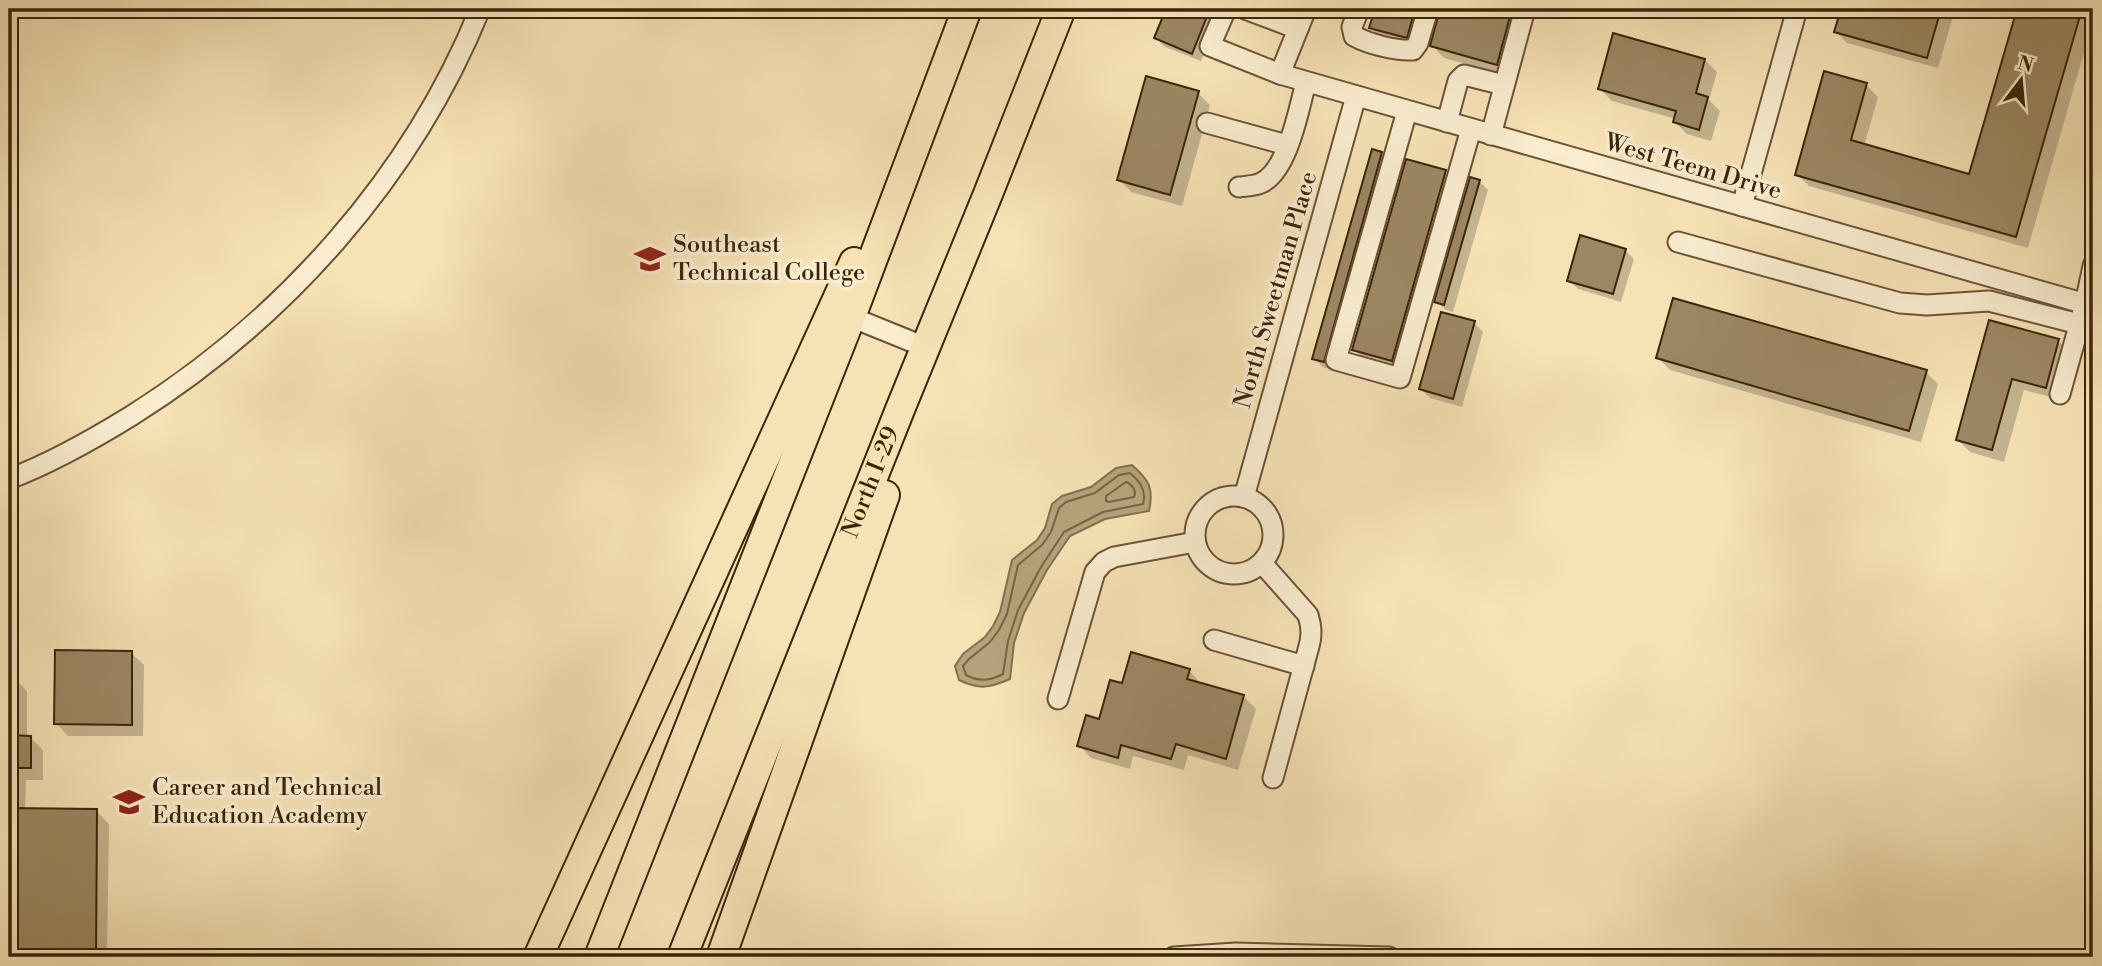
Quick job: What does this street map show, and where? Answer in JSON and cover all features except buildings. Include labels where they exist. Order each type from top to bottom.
[{"type":"highway","points":[[599,957],[851,317],[967,9]]},
{"type":"highway","name":"North I-29","points":[[682,957],[1060,9]]},
{"type":"highway","points":[[538,957],[953,43]]},
{"type":"highway","points":[[721,957],[904,443],[988,194]]},
{"type":"street","points":[[9,479],[64,455],[152,402],[214,358],[291,289],[358,215],[411,141],[458,59],[480,9]]},
{"type":"street","name":"West Teem Drive","points":[[1226,9],[1210,46],[1280,74],[2089,305]]},
{"type":"street","points":[[1245,9],[1298,29]]},
{"type":"street","points":[[1280,74],[1306,9]]},
{"type":"street","points":[[1359,9],[1352,27],[1354,36],[1407,51],[1413,50],[1418,43],[1428,9]]},
{"type":"street","points":[[1491,135],[1525,9]]},
{"type":"street","points":[[1742,206],[1797,9]]},
{"type":"street","points":[[1447,122],[1458,81],[1464,75],[1504,85]]},
{"type":"street","points":[[1239,187],[1261,183],[1272,175],[1281,161],[1306,82]]},
{"type":"street","name":"North Sweetman Place","points":[[1244,497],[1356,96]]},
{"type":"street","points":[[1408,111],[1336,360],[1400,378],[1471,129]]},
{"type":"street","points":[[1207,123],[1287,145]]},
{"type":"street","points":[[1678,242],[1899,303],[1927,305],[1989,301],[2080,324]]},
{"type":"street","points":[[2060,394],[2080,324],[2089,305],[2093,266]]},
{"type":"street","points":[[1989,301],[1996,279]]},
{"type":"street","points":[[851,317],[925,347]]},
{"type":"street","points":[[1231,495],[1244,497],[1256,502],[1266,511],[1274,534],[1272,547],[1257,568],[1245,573],[1219,571],[1208,564],[1195,542],[1199,516],[1207,506],[1218,499],[1231,495]]},
{"type":"street","points":[[1058,699],[1099,567],[1114,557],[1195,542]]},
{"type":"street","points":[[1262,563],[1308,615],[1312,636],[1273,778]]},
{"type":"street","points":[[1214,640],[1304,666]]},
{"type":"street","points":[[1174,957],[1236,953],[1388,957]]},
{"type":"water","points":[[1132,465],[1149,485],[1149,511],[1105,519],[1070,536],[1047,570],[1024,613],[1014,643],[1010,679],[984,687],[959,680],[955,666],[963,654],[985,637],[993,626],[1000,612],[1012,560],[1037,540],[1045,528],[1052,504],[1062,496],[1091,487],[1116,468]]},
{"type":"place","name":"Southeast Technical College","points":[[650,259]]},
{"type":"place","name":"Career and Technical Education Academy","points":[[129,802]]}]
